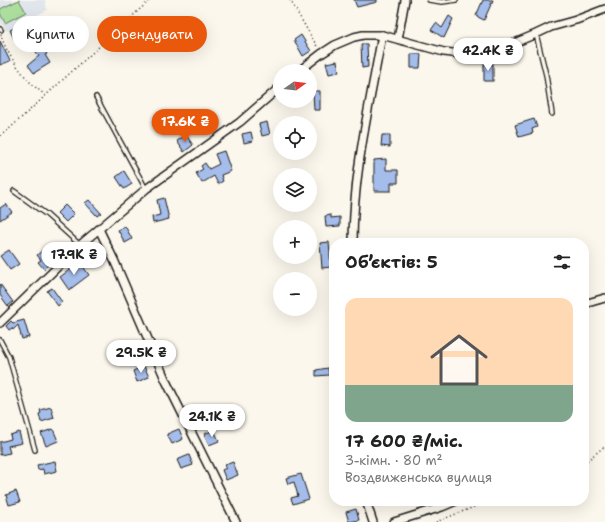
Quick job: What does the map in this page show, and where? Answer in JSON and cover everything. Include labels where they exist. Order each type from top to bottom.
[{"type":"street","points":[[398,39],[405,0]]},
{"type":"street","points":[[308,64],[335,45],[354,37],[372,34],[382,35],[444,52],[462,54],[496,48],[521,41],[551,27],[582,18],[605,9]]},
{"type":"street","points":[[353,238],[353,214],[360,164],[382,35]]},
{"type":"street","points":[[0,323],[99,228],[146,189],[240,122],[273,93]]},
{"type":"street","points":[[99,228],[166,381],[236,522]]},
{"type":"street","points":[[589,303],[605,298]]},
{"type":"street","points":[[368,506],[373,522]]},
{"type":"street","points":[[394,522],[444,506]]},
{"type":"lane","points":[[429,0],[442,2],[456,0]]},
{"type":"lane","points":[[536,34],[548,87],[552,114]]},
{"type":"lane","points":[[96,97],[146,189]]},
{"type":"lane","points":[[14,191],[47,216],[80,245]]},
{"type":"lane","points":[[0,340],[10,357],[34,450]]},
{"type":"path","points":[[0,136],[46,96],[150,0]]},
{"type":"path","points":[[290,0],[321,54]]},
{"type":"path","points":[[0,30],[2,41],[20,68],[32,85],[46,96]]},
{"type":"path","points":[[589,459],[605,446]]},
{"type":"path","points":[[436,522],[476,506]]},
{"type":"shaded area","points":[[0,0],[45,0],[47,10],[35,16],[12,16],[12,28],[6,31],[0,22]]},
{"type":"green space","points":[[19,0],[26,12],[18,16],[12,16],[12,19],[5,23],[0,13],[0,9]]},
{"type":"building","points":[[354,0],[377,0],[377,2],[357,7]]},
{"type":"building","points":[[483,0],[493,0],[484,20],[476,16]]},
{"type":"building","points":[[449,16],[453,19],[444,38],[431,30],[436,23],[442,28]]},
{"type":"building","points":[[301,35],[311,51],[303,56],[294,40]]},
{"type":"building","points":[[0,41],[10,61],[0,65]]},
{"type":"building","points":[[361,44],[367,44],[368,67],[362,68]]},
{"type":"building","points":[[36,52],[46,52],[47,54],[45,55],[50,63],[34,73],[28,65],[39,56]]},
{"type":"building","points":[[411,54],[421,54],[420,68],[411,68]]},
{"type":"building","points":[[337,61],[339,72],[329,74],[326,63]]},
{"type":"building","points":[[484,64],[493,64],[493,81],[484,81]]},
{"type":"building","points":[[317,91],[320,91],[320,110],[314,110],[314,108],[317,108]]},
{"type":"building","points":[[534,119],[537,127],[532,129],[533,133],[519,137],[515,125]]},
{"type":"building","points":[[267,122],[270,134],[262,136],[259,124]]},
{"type":"building","points":[[251,132],[253,141],[244,143],[242,134]]},
{"type":"building","points":[[186,135],[193,145],[184,152],[177,141]]},
{"type":"building","points":[[382,135],[390,135],[390,147],[381,146]]},
{"type":"building","points":[[224,151],[231,171],[221,175],[223,181],[218,184],[214,176],[202,183],[196,173],[203,169],[201,166],[205,163],[209,169],[219,164],[215,154]]},
{"type":"building","points":[[386,159],[386,170],[398,170],[398,183],[391,183],[391,191],[374,191],[374,160]]},
{"type":"building","points":[[124,171],[132,184],[124,189],[116,177]]},
{"type":"building","points":[[164,198],[169,219],[153,223],[152,217],[160,215],[157,200]]},
{"type":"building","points":[[89,200],[101,213],[97,216],[85,203]]},
{"type":"building","points":[[6,204],[12,212],[0,220],[0,208]]},
{"type":"building","points":[[65,205],[74,214],[66,222],[57,213]]},
{"type":"building","points":[[331,215],[331,218],[340,217],[340,226],[326,227],[325,216]]},
{"type":"building","points":[[125,226],[132,239],[125,243],[118,230]]},
{"type":"building","points":[[329,242],[329,267],[322,268],[320,243]]},
{"type":"building","points":[[96,246],[107,260],[102,264],[92,249]]},
{"type":"building","points":[[9,250],[19,264],[10,270],[0,256]]},
{"type":"building","points":[[42,251],[51,262],[44,269],[38,262],[41,260],[37,255]]},
{"type":"building","points":[[80,262],[89,275],[69,290],[60,277]]},
{"type":"building","points":[[0,284],[13,302],[8,306],[0,295]]},
{"type":"building","points":[[52,288],[62,302],[58,306],[47,291]]},
{"type":"building","points":[[24,320],[29,337],[22,339],[18,325],[13,330],[12,328],[9,330],[6,326],[11,321],[13,323]]},
{"type":"building","points":[[144,366],[149,377],[137,382],[133,371]]},
{"type":"building","points":[[328,368],[329,375],[316,376],[316,370]]},
{"type":"building","points":[[51,407],[54,418],[41,422],[39,414],[41,413],[40,410]]},
{"type":"building","points":[[53,429],[58,441],[46,446],[41,433]]},
{"type":"building","points":[[179,429],[183,439],[172,444],[167,434]]},
{"type":"building","points":[[214,430],[219,441],[209,445],[204,434]]},
{"type":"building","points":[[19,432],[22,443],[8,446],[10,453],[0,455],[0,442],[11,439],[10,435]]},
{"type":"building","points":[[189,455],[193,465],[181,469],[177,460]]},
{"type":"building","points":[[55,461],[57,471],[44,474],[43,469],[38,470],[37,465]]},
{"type":"building","points":[[233,462],[238,475],[226,480],[222,470],[226,468],[225,465]]},
{"type":"building","points":[[301,474],[309,499],[293,504],[291,498],[298,496],[294,482],[288,484],[286,478]]},
{"type":"building","points":[[16,491],[20,502],[9,505],[6,495]]},
{"type":"building","points":[[356,509],[359,520],[349,522],[346,512]]}]
